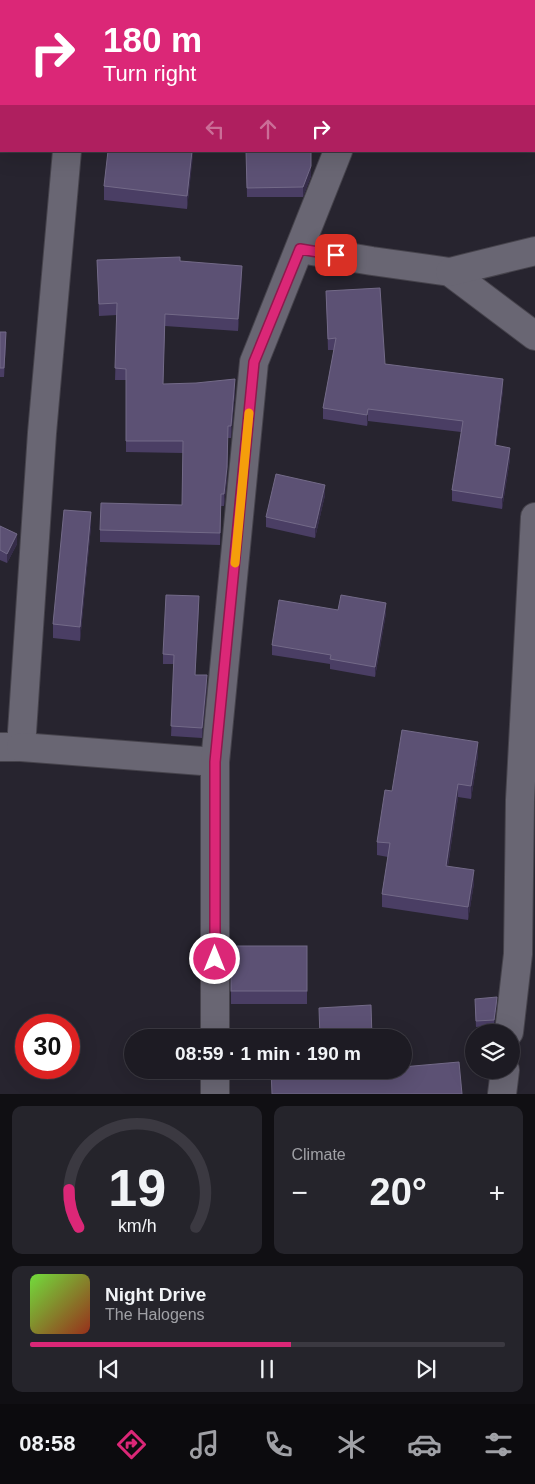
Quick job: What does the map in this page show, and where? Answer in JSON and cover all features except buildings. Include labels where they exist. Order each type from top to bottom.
[{"type":"street","points":[[67,152],[42,433],[10,747],[215,762]]},
{"type":"street","points":[[215,1029],[215,762],[254,362],[338,152]]},
{"type":"street","points":[[300,249],[372,262],[450,272],[535,251]]},
{"type":"street","points":[[450,272],[535,336]]},
{"type":"street","points":[[510,1024],[518,954],[520,800],[535,517]]},
{"type":"street","points":[[215,1079],[215,1094]]},
{"type":"street","points":[[502,1094],[504,1079]]},
{"type":"slow traffic","points":[[235,563],[249,413]]},
{"type":"route","points":[[215,959],[215,762],[254,362],[300,249],[336,255]]}]
